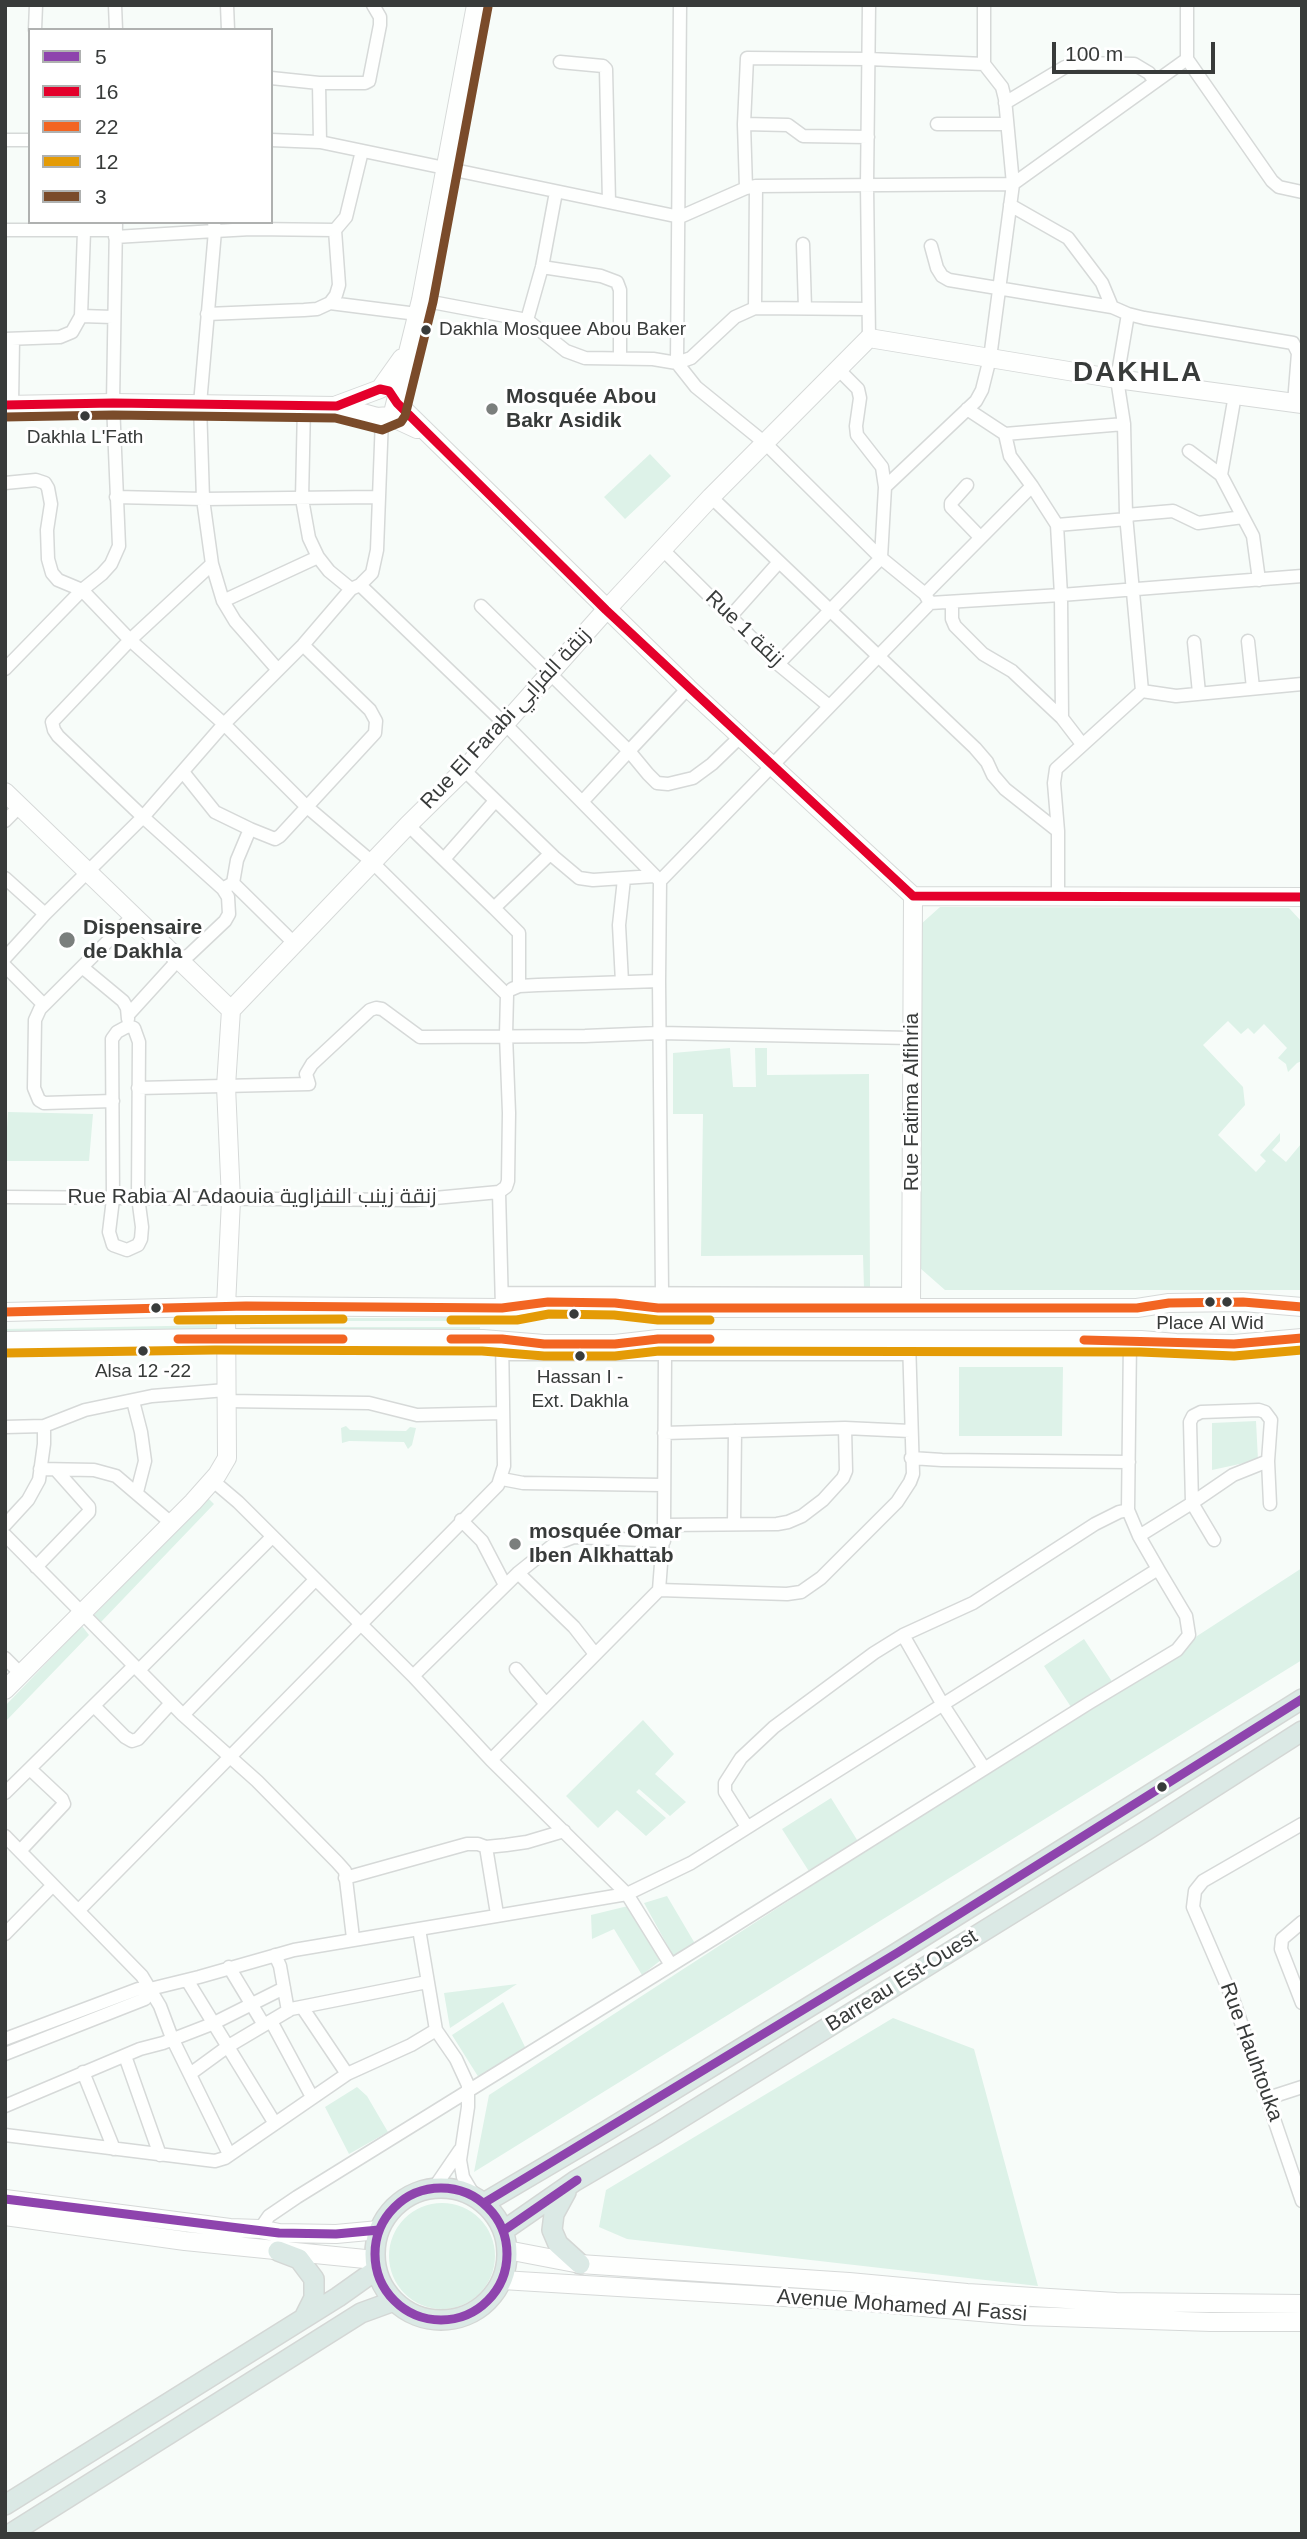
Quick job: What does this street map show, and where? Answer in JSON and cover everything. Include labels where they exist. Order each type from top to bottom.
[{"type":"main road","name":"Barreau Est-Ouest","points":[[479,2200],[632,2116],[1302,1699]]},
{"type":"main road","name":"Barreau Est-Ouest","points":[[505,2240],[575,2180],[667,2127],[1158,1824],[1302,1731]]},
{"type":"main road","points":[[575,2180],[556,2208],[552,2227],[558,2244],[580,2264]]},
{"type":"main road","points":[[434,2188],[455,2189],[479,2200],[492,2211],[505,2240],[502,2280],[488,2300],[469,2313],[447,2319],[424,2318],[403,2308],[386,2291],[376,2265],[376,2240],[384,2221],[397,2205],[414,2194],[434,2188]]},
{"type":"main road","points":[[278,2251],[299,2259],[314,2279],[314,2298],[304,2317]]},
{"type":"main road","points":[[5,2505],[304,2317],[376,2265]]},
{"type":"main road","points":[[10,2534],[361,2313],[394,2301]]},
{"type":"street","points":[[35,28],[36,5]]},
{"type":"street","points":[[115,5],[116,28]]},
{"type":"street","points":[[227,5],[228,28]]},
{"type":"street","points":[[273,78],[319,83],[369,81],[380,25],[380,17],[373,5]]},
{"type":"street","points":[[387,410],[407,353],[419,307],[477,5]]},
{"type":"street","points":[[680,5],[677,363],[696,387],[765,443],[881,558],[928,598],[952,603],[1302,576]]},
{"type":"street","points":[[869,5],[869,338],[1117,379],[1298,404],[1298,353],[1293,343],[1128,314],[1112,307],[949,280],[942,276],[937,268],[931,247]]},
{"type":"street","points":[[884,486],[976,401],[982,390],[990,358],[1013,184],[1002,87],[984,64],[984,5]]},
{"type":"street","points":[[1187,5],[1187,59],[1272,181],[1279,187],[1302,192]]},
{"type":"street","points":[[755,308],[751,187],[744,124],[747,58],[984,64]]},
{"type":"street","points":[[273,140],[320,142],[680,217],[751,187],[1013,184],[1187,59]]},
{"type":"street","points":[[560,62],[603,66],[606,69],[609,202]]},
{"type":"street","points":[[1005,103],[1077,63],[1134,64],[1149,73],[1154,82]]},
{"type":"street","points":[[319,83],[320,142]]},
{"type":"street","points":[[744,124],[788,125],[803,136],[868,137]]},
{"type":"street","points":[[937,124],[1006,124]]},
{"type":"street","points":[[5,141],[28,140]]},
{"type":"street","points":[[330,303],[339,285],[335,230],[346,217],[362,151]]},
{"type":"street","points":[[527,320],[542,267],[556,192]]},
{"type":"street","points":[[1010,205],[1068,239],[1102,283],[1112,307]]},
{"type":"street","points":[[5,230],[214,227],[335,230]]},
{"type":"street","points":[[214,227],[200,404],[203,499],[212,564],[223,601],[235,621],[278,670]]},
{"type":"street","points":[[84,230],[81,316],[72,332],[60,337],[9,339],[9,405],[200,404],[337,406],[387,410]]},
{"type":"street","points":[[5,669],[82,590],[102,574],[116,556],[119,546],[113,403],[116,230]]},
{"type":"street","points":[[803,244],[805,308]]},
{"type":"street","points":[[542,267],[601,276],[617,282],[621,290],[620,357]]},
{"type":"street","points":[[208,314],[317,309],[330,303],[419,307],[527,320],[573,355],[585,358],[620,357],[677,363],[691,358],[730,321],[755,308],[868,309]]},
{"type":"street","points":[[1128,314],[1117,379],[1124,424],[1127,517],[1142,691]]},
{"type":"street","points":[[81,316],[113,317]]},
{"type":"street","name":"Rue El Farabi زنقة الفرابي","points":[[231,1010],[464,770],[710,498],[869,338]]},
{"type":"street","points":[[407,353],[368,403],[387,410],[427,433],[606,610],[913,896],[1302,897]]},
{"type":"street","points":[[778,664],[881,558],[884,486],[880,463],[857,435],[860,398],[858,389],[838,369]]},
{"type":"street","points":[[5,958],[143,817],[224,724],[372,573],[376,564],[377,497],[389,391],[376,392],[337,406]]},
{"type":"street","points":[[1221,475],[1236,395]]},
{"type":"street","points":[[304,406],[302,499],[309,538],[318,557],[329,571],[356,587],[505,724],[612,830],[657,879],[662,1292]]},
{"type":"street","points":[[967,409],[1005,434],[1124,424]]},
{"type":"street","points":[[1005,434],[1007,450],[1057,525],[1061,596],[1062,718]]},
{"type":"street","points":[[1189,451],[1221,475],[1254,536],[1259,580]]},
{"type":"street","points":[[5,483],[36,480],[47,485],[51,504],[47,530],[49,566],[58,580],[82,590],[130,640],[224,724],[306,806],[372,862],[508,995]]},
{"type":"street","points":[[967,485],[951,503],[951,507],[979,536]]},
{"type":"street","points":[[464,770],[550,854],[579,878],[657,879],[774,765],[878,655],[979,536],[1032,486]]},
{"type":"street","points":[[116,497],[377,497]]},
{"type":"street","points":[[710,498],[975,748],[1005,789],[1058,831]]},
{"type":"street","points":[[1057,525],[1173,511],[1198,523],[1243,517]]},
{"type":"street","name":"Rue 1 زنقة","points":[[663,550],[778,664],[829,706]]},
{"type":"street","points":[[223,601],[318,557]]},
{"type":"street","points":[[730,617],[779,562]]},
{"type":"street","points":[[212,564],[130,640],[54,719],[52,726],[58,736],[143,817],[294,943]]},
{"type":"street","points":[[952,603],[955,626],[983,654],[1012,671],[1062,718],[1082,744]]},
{"type":"street","points":[[481,606],[629,751],[654,780],[668,784],[693,778],[741,736]]},
{"type":"street","points":[[1248,641],[1253,688]]},
{"type":"street","points":[[1194,642],[1199,693]]},
{"type":"street","points":[[183,772],[215,812],[250,829],[277,838],[373,738],[376,724],[370,710],[303,645]]},
{"type":"street","points":[[1142,691],[1163,695],[1302,684]]},
{"type":"street","points":[[582,802],[688,688]]},
{"type":"street","points":[[1058,897],[1055,772],[1142,691]]},
{"type":"street","points":[[5,792],[231,1010],[226,1086],[230,1200],[226,1306],[227,1458],[212,1480],[5,1690]]},
{"type":"street","points":[[444,859],[495,801]]},
{"type":"street","points":[[5,821],[20,806]]},
{"type":"street","points":[[408,825],[519,933],[519,986]]},
{"type":"street","points":[[82,967],[123,1001],[128,1021],[138,1034],[138,1197],[141,1239],[135,1247],[127,1250],[113,1245],[109,1238],[113,1199],[112,1039],[128,1021],[178,960],[190,955],[225,921],[229,914],[228,886],[250,829]]},
{"type":"street","points":[[494,908],[550,854]]},
{"type":"street","points":[[5,878],[45,915]]},
{"type":"street","points":[[622,982],[619,925],[624,878]]},
{"type":"street","name":"Rue Fatima Alfihria","points":[[911,1301],[913,896]]},
{"type":"street","points":[[113,1101],[44,1103],[39,1100],[34,1088],[35,1020],[44,1004],[134,915]]},
{"type":"street","points":[[5,966],[44,1004]]},
{"type":"street","points":[[502,1301],[499,1192],[506,1187],[508,1181],[508,995],[519,986],[659,981]]},
{"type":"street","points":[[138,1088],[309,1084],[306,1074],[317,1058],[370,1010],[376,1008],[383,1009],[420,1037],[659,1033],[912,1038]]},
{"type":"street","name":"Rue Rabia Al Adaouia زنقة زينب النفزاوية","points":[[5,1197],[413,1200],[499,1192]]},
{"type":"street","points":[[5,1312],[502,1301],[662,1292],[1137,1308],[1168,1303],[1243,1302],[1302,1307]]},
{"type":"street","points":[[502,1301],[615,1303],[658,1308],[911,1301]]},
{"type":"street","points":[[5,1341],[226,1338],[665,1355],[1130,1340],[1234,1344],[1302,1338]]},
{"type":"street","points":[[502,1347],[624,1344],[658,1339],[909,1347]]},
{"type":"street","points":[[260,2229],[269,2216],[296,2197],[1177,1650],[1189,1635],[1186,1616],[1139,1536],[1128,1510],[1130,1340]]},
{"type":"street","points":[[79,1910],[461,1520],[494,1490],[502,1479],[504,1466],[502,1347]]},
{"type":"street","points":[[659,1590],[787,1594],[801,1592],[821,1578],[897,1502],[906,1491],[913,1474],[909,1347]]},
{"type":"street","points":[[491,1760],[659,1590],[664,1541],[665,1355]]},
{"type":"street","points":[[5,1427],[44,1426],[85,1410],[152,1396],[226,1396],[369,1403],[417,1415],[503,1412]]},
{"type":"street","points":[[132,1401],[141,1432],[145,1461],[137,1492]]},
{"type":"street","points":[[1214,1540],[1192,1503],[1190,1422],[1197,1413],[1234,1410],[1265,1412],[1270,1420],[1270,1504]]},
{"type":"street","points":[[5,1525],[34,1492],[44,1444],[44,1426]]},
{"type":"street","points":[[664,1433],[845,1428],[910,1431]]},
{"type":"street","points":[[664,1525],[788,1522],[822,1500],[844,1478],[845,1428]]},
{"type":"street","points":[[734,1524],[735,1431]]},
{"type":"street","points":[[911,1458],[1129,1462]]},
{"type":"street","points":[[1139,1536],[1243,1470],[1268,1461]]},
{"type":"street","points":[[40,1469],[106,1472],[126,1483],[170,1522]]},
{"type":"street","points":[[36,1567],[89,1512],[89,1507],[57,1471]]},
{"type":"street","points":[[502,1479],[523,1483],[663,1485]]},
{"type":"street","points":[[212,1480],[238,1502],[271,1538],[413,1676],[491,1760],[627,1894],[671,1965]]},
{"type":"street","points":[[747,1827],[724,1788],[741,1758],[774,1727],[903,1635],[973,1603],[1095,1524],[1128,1510]]},
{"type":"street","points":[[461,1520],[482,1541],[505,1585]]},
{"type":"street","points":[[5,1535],[183,1715],[257,1781],[345,1871],[352,1938]]},
{"type":"street","points":[[413,1676],[505,1585],[553,1545],[574,1537],[664,1541]]},
{"type":"street","points":[[5,1793],[271,1538]]},
{"type":"street","points":[[5,2039],[138,1989],[150,1989],[187,1980],[275,1955],[352,1938],[627,1894],[691,1863],[1158,1569]]},
{"type":"street","points":[[518,1573],[574,1627],[595,1654]]},
{"type":"street","points":[[183,1715],[315,1580]]},
{"type":"street","points":[[903,1635],[943,1705],[984,1768]]},
{"type":"street","points":[[5,1658],[21,1674]]},
{"type":"street","points":[[516,1669],[547,1704]]},
{"type":"street","points":[[94,1706],[132,1741],[138,1739],[171,1703]]},
{"type":"street","points":[[30,1769],[64,1804],[11,1847],[54,1885],[142,1976],[229,2154]]},
{"type":"street","name":"Rue Hauhtouka","points":[[1302,1824],[1203,1881],[1195,1891],[1193,1907],[1223,1973],[1302,2201]]},
{"type":"street","points":[[345,1878],[467,1843],[478,1843],[486,1847],[527,1842],[564,1831]]},
{"type":"street","points":[[486,1847],[497,1914]]},
{"type":"street","points":[[5,1934],[54,1885]]},
{"type":"street","points":[[1300,1926],[1282,1939],[1281,1949],[1302,2003]]},
{"type":"street","points":[[419,1929],[436,2030],[468,2085],[468,2107],[460,2150],[463,2176],[479,2200]]},
{"type":"street","points":[[275,1955],[280,1966],[288,2011]]},
{"type":"street","points":[[229,1967],[312,2097]]},
{"type":"street","points":[[187,1980],[274,2122]]},
{"type":"street","points":[[190,2074],[288,2011],[427,1982]]},
{"type":"street","points":[[5,2106],[83,2072],[212,2024],[284,1988]]},
{"type":"street","points":[[5,2054],[145,1999],[150,1989]]},
{"type":"street","points":[[302,2007],[347,2074]]},
{"type":"street","points":[[5,2134],[215,2161],[347,2074],[411,2045],[436,2030]]},
{"type":"street","points":[[125,2056],[160,2155]]},
{"type":"street","points":[[83,2072],[114,2149]]},
{"type":"street","points":[[1268,2098],[1302,2087]]},
{"type":"street","points":[[434,2188],[460,2150]]},
{"type":"street","points":[[5,2199],[279,2233],[315,2235],[379,2230]]},
{"type":"street","points":[[5,2216],[376,2265]]},
{"type":"street","name":"Avenue Mohamed Al Fassi","points":[[505,2240],[580,2264],[967,2294],[1103,2301],[1302,2304]]},
{"type":"street","name":"Avenue Mohamed Al Fassi","points":[[502,2280],[867,2302],[1025,2316],[1302,2322]]},
{"type":"green space","points":[[650,454],[671,476],[625,519],[604,497]]},
{"type":"green space","points":[[940,907],[1289,908],[1302,922],[1302,1061],[1288,1072],[1286,1064],[1278,1058],[1287,1048],[1264,1024],[1254,1034],[1248,1028],[1241,1034],[1228,1021],[1203,1045],[1243,1087],[1245,1105],[1218,1135],[1256,1172],[1266,1161],[1260,1155],[1280,1133],[1280,1141],[1272,1150],[1286,1162],[1301,1144],[1302,1124],[1302,1290],[945,1290],[920,1268],[920,925]]},
{"type":"green space","points":[[730,1048],[733,1087],[756,1087],[755,1048],[767,1048],[767,1075],[869,1074],[870,1288],[864,1289],[863,1255],[701,1256],[703,1114],[673,1114],[673,1053]]},
{"type":"green space","points":[[8,1112],[93,1114],[89,1161],[5,1161]]},
{"type":"green space","points":[[250,1318],[480,1318],[480,1321],[250,1321]]},
{"type":"green space","points":[[221,1325],[222,1336],[5,1339],[5,1329]]},
{"type":"green space","points":[[480,1327],[480,1329],[250,1329]]},
{"type":"green space","points":[[959,1367],[1063,1367],[1062,1436],[959,1436]]},
{"type":"green space","points":[[1256,1421],[1258,1460],[1212,1470],[1212,1423]]},
{"type":"green space","points":[[346,1426],[350,1430],[406,1431],[410,1427],[416,1428],[412,1445],[408,1449],[404,1442],[342,1443],[341,1428]]},
{"type":"green space","points":[[208,1498],[214,1504],[101,1622],[94,1615]]},
{"type":"green space","points":[[1302,1568],[1302,1660],[474,2172],[489,2095]]},
{"type":"green space","points":[[82,1626],[89,1635],[5,1722],[5,1706]]},
{"type":"green space","points":[[1084,1639],[1113,1683],[1073,1710],[1044,1666]]},
{"type":"green space","points":[[643,1720],[674,1754],[655,1774],[686,1802],[670,1816],[639,1789],[636,1792],[666,1818],[646,1836],[617,1810],[598,1828],[566,1796]]},
{"type":"green space","points":[[831,1798],[859,1843],[810,1873],[782,1829]]},
{"type":"green space","points":[[667,1896],[697,1947],[676,1961],[644,1903]]},
{"type":"green space","points":[[628,1906],[661,1960],[642,1975],[614,1929],[592,1939],[591,1915]]},
{"type":"green space","points":[[517,1984],[450,2028],[444,1993]]},
{"type":"green space","points":[[503,2002],[527,2051],[479,2078],[452,2035]]},
{"type":"green space","points":[[893,2018],[974,2049],[1038,2286],[627,2239],[599,2227],[606,2190]]},
{"type":"green space","points":[[357,2087],[367,2096],[388,2132],[349,2154],[325,2107]]},
{"type":"green space","points":[[442,2203],[462,2207],[480,2218],[491,2236],[495,2256],[491,2276],[480,2294],[462,2305],[442,2309],[422,2305],[404,2294],[393,2276],[389,2256],[393,2236],[404,2218],[422,2207]]},
{"type":"transit line","name":"3","points":[[5,417],[113,415],[335,418],[382,430],[401,422],[405,416],[433,302],[488,7]]},
{"type":"transit line","name":"16","points":[[5,405],[113,403],[337,406],[380,389],[389,391],[397,403],[606,610],[913,896],[1302,897]]},
{"type":"transit line","name":"22","points":[[5,1312],[246,1306],[502,1308],[548,1302],[615,1303],[658,1308],[1137,1308],[1169,1303],[1243,1302],[1302,1307]]},
{"type":"transit line","name":"12","points":[[451,1320],[517,1320],[549,1314],[710,1320]]},
{"type":"transit line","name":"12","points":[[178,1320],[343,1319]]},
{"type":"transit line","name":"22","points":[[1084,1340],[1234,1344],[1302,1338]]},
{"type":"transit line","name":"22","points":[[178,1339],[343,1339]]},
{"type":"transit line","name":"22","points":[[451,1339],[502,1339],[544,1344],[615,1344],[658,1339],[710,1339]]},
{"type":"transit line","name":"12","points":[[5,1353],[215,1350],[482,1351],[544,1356],[615,1356],[659,1351],[1140,1352],[1234,1356],[1302,1350]]},
{"type":"transit line","name":"5","points":[[484,2203],[897,1953],[1302,1699]]},
{"type":"transit line","name":"5","points":[[503,2231],[577,2180]]},
{"type":"transit line","name":"5","points":[[441,2188],[466,2193],[488,2207],[502,2229],[507,2254],[502,2279],[488,2301],[466,2315],[441,2320],[416,2315],[394,2301],[380,2279],[375,2254],[380,2229],[394,2207],[416,2193],[441,2188]]},
{"type":"transit line","name":"5","points":[[5,2199],[279,2233],[336,2234],[379,2230]]},
{"type":"place","name":"Dakhla Mosquee Abou Baker","points":[[426,330]]},
{"type":"place","name":"Mosquée Abou Bakr Asidik","points":[[492,409]]},
{"type":"place","name":"Dakhla L'Fath","points":[[85,416]]},
{"type":"place","name":"Dispensaire de Dakhla","points":[[67,940]]},
{"type":"place","name":"Place Al Wid","points":[[1210,1302]]},
{"type":"place","name":"Alsa 12 -22","points":[[143,1351]]},
{"type":"place","name":"Hassan I - Ext. Dakhla","points":[[580,1356]]},
{"type":"place","name":"mosquée Omar Iben Alkhattab","points":[[515,1544]]},
{"type":"district","name":"DAKHLA","points":[[1138,373]]}]
